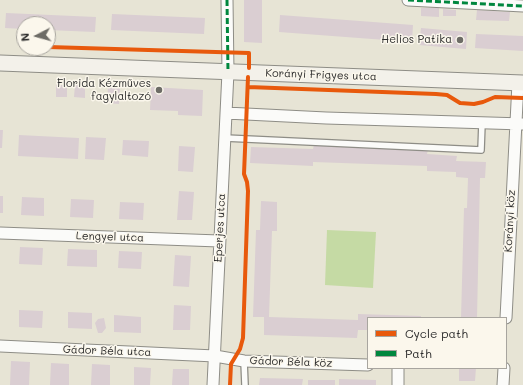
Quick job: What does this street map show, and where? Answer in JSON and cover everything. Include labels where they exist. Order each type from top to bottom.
[{"type":"street","name":"Eperjes utca","points":[[213,385],[228,72],[227,0]]},
{"type":"street","points":[[408,0],[523,6]]},
{"type":"street","name":"Korányi Frigyes utca","points":[[0,63],[520,83]]},
{"type":"street","name":"Korányi köz","points":[[506,317],[519,124],[520,83]]},
{"type":"street","points":[[226,112],[326,118],[519,124]]},
{"type":"street","name":"Lengyel utca","points":[[0,233],[219,241]]},
{"type":"street","name":"Gádor Béla utca","points":[[0,346],[215,356]]},
{"type":"street","name":"Gádor Béla köz","points":[[215,356],[244,361],[367,365]]},
{"type":"street","points":[[398,369],[398,385]]},
{"type":"street","points":[[503,385],[504,369]]},
{"type":"lane","points":[[224,138],[481,150],[482,123]]},
{"type":"lane","points":[[244,361],[245,385]]},
{"type":"green space","points":[[327,230],[376,232],[373,288],[325,285]]},
{"type":"building","points":[[244,0],[262,0],[262,43],[244,42]]},
{"type":"building","points":[[421,8],[439,8],[439,17],[421,16]]},
{"type":"building","points":[[443,9],[456,10],[456,16],[443,16]]},
{"type":"building","points":[[477,10],[510,12],[509,21],[476,20]]},
{"type":"building","points":[[6,13],[96,17],[95,32],[56,30],[56,16],[16,16],[16,29],[5,28]]},
{"type":"building","points":[[112,14],[205,18],[204,34],[111,30]]},
{"type":"building","points":[[280,15],[413,25],[412,42],[279,32]]},
{"type":"building","points":[[421,28],[467,32],[466,49],[419,45]]},
{"type":"building","points":[[476,34],[523,36],[523,51],[475,48]]},
{"type":"building","points":[[56,85],[67,85],[67,97],[56,97]]},
{"type":"building","points":[[75,85],[85,86],[85,98],[74,97]]},
{"type":"building","points":[[108,87],[120,87],[119,104],[107,103]]},
{"type":"building","points":[[151,87],[203,90],[202,116],[178,115],[178,111],[150,110]]},
{"type":"building","points":[[0,130],[3,130],[2,148],[0,148]]},
{"type":"building","points":[[19,135],[79,138],[78,159],[18,156]]},
{"type":"building","points":[[86,137],[106,138],[104,160],[85,159]]},
{"type":"building","points":[[123,140],[149,141],[148,157],[122,155]]},
{"type":"building","points":[[314,145],[428,150],[427,154],[457,156],[456,161],[486,162],[485,178],[480,178],[477,317],[461,317],[464,208],[467,208],[468,178],[456,177],[456,172],[427,171],[427,166],[313,162],[313,166],[250,163],[251,147],[313,149]]},
{"type":"building","points":[[179,146],[195,147],[193,172],[178,171]]},
{"type":"building","points":[[179,191],[194,192],[192,220],[177,220]]},
{"type":"building","points":[[0,196],[3,196],[3,213],[0,213]]},
{"type":"building","points":[[22,197],[44,198],[44,216],[21,215]]},
{"type":"building","points":[[71,199],[94,200],[93,218],[70,217]]},
{"type":"building","points":[[261,201],[277,202],[277,231],[272,231],[269,317],[358,320],[358,314],[421,317],[367,317],[367,330],[358,330],[357,338],[264,335],[264,317],[253,317],[256,230],[260,230]]},
{"type":"building","points":[[120,202],[144,203],[143,220],[119,219]]},
{"type":"building","points":[[20,247],[43,248],[42,265],[19,264]]},
{"type":"building","points":[[68,249],[97,250],[97,267],[67,266]]},
{"type":"building","points":[[119,251],[142,252],[141,269],[118,268]]},
{"type":"building","points":[[175,255],[191,256],[189,287],[173,286]]},
{"type":"building","points":[[174,305],[191,306],[190,330],[173,330]]},
{"type":"building","points":[[19,310],[43,311],[42,328],[19,327]]},
{"type":"building","points":[[68,312],[92,313],[92,329],[68,328]]},
{"type":"building","points":[[114,315],[141,317],[141,333],[114,332]]},
{"type":"building","points":[[104,318],[106,328],[102,333],[98,333],[95,323],[98,319]]},
{"type":"building","points":[[11,361],[30,362],[29,385],[10,385]]},
{"type":"building","points":[[51,363],[69,364],[69,385],[50,385]]},
{"type":"building","points":[[92,364],[110,365],[110,385],[91,385]]},
{"type":"building","points":[[134,367],[151,368],[150,385],[134,385]]},
{"type":"building","points":[[173,369],[189,369],[189,385],[172,385]]},
{"type":"building","points":[[459,369],[476,369],[475,381],[459,381]]},
{"type":"building","points":[[260,378],[303,379],[302,385],[259,385]]},
{"type":"building","points":[[339,379],[376,380],[376,385],[339,385]]},
{"type":"building","points":[[308,380],[335,380],[335,385],[308,385]]},
{"type":"marked path","points":[[227,0],[228,72]]},
{"type":"marked path","points":[[408,0],[523,6]]},
{"type":"cycle path","points":[[56,47],[249,53],[249,68]]},
{"type":"cycle path","points":[[230,385],[231,364],[240,349],[243,338],[248,191],[244,174],[248,77]]},
{"type":"cycle path","points":[[248,87],[436,94],[447,95],[460,103],[474,104],[495,97],[523,98]]},
{"type":"place","name":"Helios Patika","points":[[460,40]]},
{"type":"place","name":"Florida Kézműves fagylaltozó","points":[[159,90]]}]
